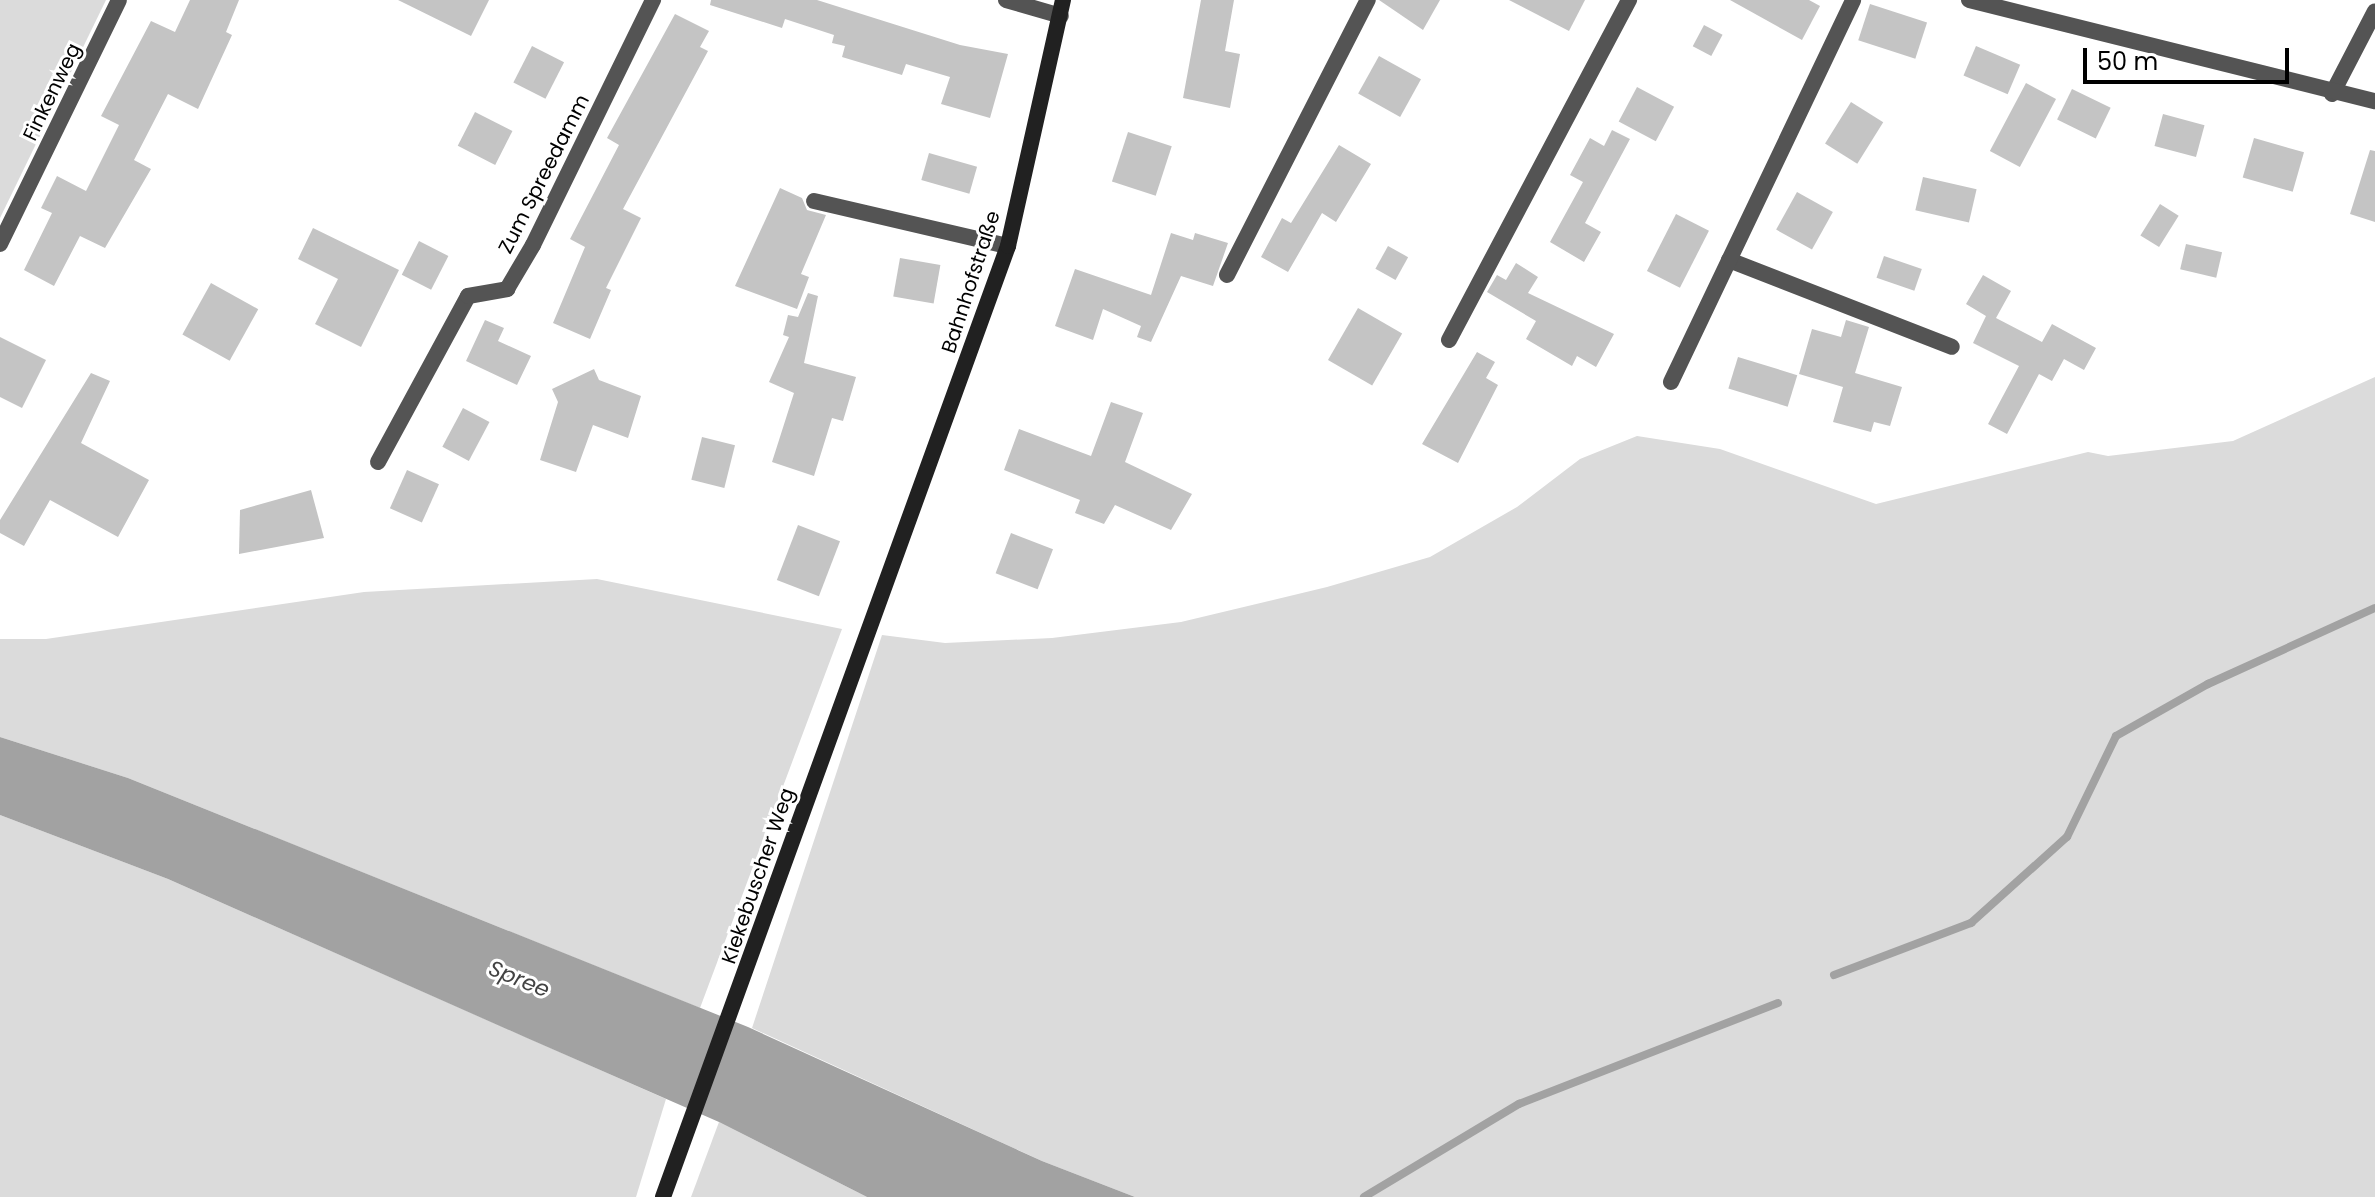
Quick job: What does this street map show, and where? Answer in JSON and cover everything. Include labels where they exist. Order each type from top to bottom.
[{"type":"main road","name":"Bahnhofstraße","points":[[890,568],[1008,246],[1062,8]]},
{"type":"main road","name":"Kiekebuscher Weg","points":[[663,1197],[890,568]]},
{"type":"street","name":"Finkenweg","points":[[0,244],[119,0]]},
{"type":"street","name":"Zum Spreedamm","points":[[378,462],[468,296],[507,289],[533,245],[653,0]]},
{"type":"street","points":[[1006,0],[1062,8]]},
{"type":"street","points":[[1227,275],[1368,0]]},
{"type":"street","points":[[1449,340],[1629,0]]},
{"type":"street","points":[[1671,382],[1853,0]]},
{"type":"street","points":[[1969,0],[2332,94],[2375,101]]},
{"type":"street","points":[[2332,94],[2375,11]]},
{"type":"street","points":[[814,201],[1008,246]]},
{"type":"street","points":[[1729,260],[1952,347]]},
{"type":"shaded area","points":[[0,0],[106,0],[0,218]]},
{"type":"shaded area","points":[[2375,377],[2375,1197],[1135,1197],[1042,1161],[752,1028],[882,635],[945,643],[1052,638],[1181,622],[1327,587],[1430,557],[1517,507],[1580,459],[1637,436],[1720,449],[1876,504],[2088,452],[2108,456],[2233,441]]},
{"type":"shaded area","points":[[597,579],[842,629],[700,1008],[128,778],[0,737],[0,639],[46,639],[364,592]]},
{"type":"shaded area","points":[[0,815],[168,879],[666,1099],[636,1197],[0,1197]]},
{"type":"shaded area","points":[[719,1122],[867,1197],[691,1197]]},
{"type":"water","name":"Spree","points":[[0,737],[128,778],[748,1027],[1042,1161],[1135,1197],[867,1197],[719,1122],[168,879],[0,815]]},
{"type":"building","points":[[190,0],[239,0],[226,32],[232,35],[198,109],[168,94],[134,160],[151,169],[105,248],[80,236],[54,286],[24,270],[52,213],[41,208],[57,176],[86,191],[119,125],[101,116],[151,21],[175,32]]},
{"type":"building","points":[[398,0],[489,0],[471,36]]},
{"type":"building","points":[[711,0],[817,0],[960,45],[1008,54],[990,118],[941,104],[950,77],[906,64],[902,75],[842,57],[845,46],[832,43],[834,35],[785,19],[782,28],[710,5]]},
{"type":"building","points":[[1201,0],[1234,0],[1225,51],[1240,54],[1230,108],[1183,98]]},
{"type":"building","points":[[1379,0],[1440,0],[1423,30]]},
{"type":"building","points":[[1509,0],[1585,0],[1569,31]]},
{"type":"building","points":[[1730,0],[1809,0],[1820,6],[1802,40]]},
{"type":"building","points":[[1870,4],[1927,23],[1915,59],[1858,40]]},
{"type":"building","points":[[675,14],[709,31],[700,47],[708,51],[623,209],[641,218],[606,288],[611,290],[590,339],[553,323],[585,247],[570,239],[619,145],[607,138]]},
{"type":"building","points":[[1704,25],[1723,35],[1711,56],[1693,46]]},
{"type":"building","points":[[532,46],[564,62],[545,99],[513,83]]},
{"type":"building","points":[[1976,46],[2020,65],[2008,94],[1963,75]]},
{"type":"building","points":[[1379,56],[1421,79],[1400,117],[1358,94]]},
{"type":"building","points":[[2026,83],[2056,99],[2020,167],[1990,151]]},
{"type":"building","points":[[1637,87],[1674,107],[1656,141],[1619,121]]},
{"type":"building","points":[[2072,89],[2111,108],[2096,138],[2057,120]]},
{"type":"building","points":[[1851,102],[1883,122],[1857,164],[1825,144]]},
{"type":"building","points":[[475,112],[512,131],[495,165],[458,146]]},
{"type":"building","points":[[2163,114],[2205,125],[2196,157],[2154,146]]},
{"type":"building","points":[[1612,130],[1630,139],[1585,223],[1601,232],[1584,262],[1550,242],[1583,182],[1570,175],[1590,138],[1604,146]]},
{"type":"building","points":[[1128,132],[1172,146],[1156,196],[1112,181]]},
{"type":"building","points":[[2254,138],[2304,152],[2293,192],[2243,177]]},
{"type":"building","points":[[1339,145],[1371,164],[1336,222],[1322,213],[1288,272],[1261,257],[1282,218],[1291,223]]},
{"type":"building","points":[[2370,150],[2375,151],[2375,222],[2350,214]]},
{"type":"building","points":[[929,153],[977,167],[969,194],[921,180]]},
{"type":"building","points":[[1923,177],[1977,189],[1969,223],[1915,210]]},
{"type":"building","points":[[780,188],[802,198],[807,210],[826,215],[801,274],[809,277],[797,309],[735,286]]},
{"type":"building","points":[[1797,192],[1833,212],[1812,249],[1776,230]]},
{"type":"building","points":[[2160,204],[2179,216],[2159,247],[2140,235]]},
{"type":"building","points":[[1676,214],[1709,231],[1680,288],[1647,271]]},
{"type":"building","points":[[313,228],[399,270],[361,347],[315,324],[338,279],[298,259]]},
{"type":"building","points":[[1171,233],[1193,240],[1195,233],[1228,243],[1213,286],[1181,276],[1151,342],[1137,337],[1141,326],[1103,309],[1093,340],[1055,326],[1075,269],[1151,295]]},
{"type":"building","points":[[419,241],[448,256],[431,290],[402,275]]},
{"type":"building","points":[[2186,244],[2222,252],[2216,278],[2180,269]]},
{"type":"building","points":[[1388,246],[1408,257],[1396,280],[1375,269]]},
{"type":"building","points":[[1884,256],[1922,269],[1914,291],[1877,278]]},
{"type":"building","points":[[900,258],[940,265],[934,304],[893,296]]},
{"type":"building","points":[[1516,263],[1538,277],[1528,293],[1614,334],[1596,367],[1577,356],[1572,366],[1526,339],[1536,321],[1487,292],[1497,275],[1506,280]]},
{"type":"building","points":[[1983,275],[2011,291],[1996,318],[2042,342],[2052,324],[2096,348],[2084,370],[2064,359],[2052,381],[2039,374],[2007,434],[1988,424],[2019,366],[1973,343],[1986,316],[1966,304]]},
{"type":"building","points":[[211,283],[258,309],[230,361],[182,335]]},
{"type":"building","points":[[808,293],[818,296],[804,363],[856,377],[843,421],[832,418],[814,476],[772,462],[794,393],[769,382],[789,337],[783,335],[788,315],[798,317]]},
{"type":"building","points":[[1358,308],[1402,334],[1372,385],[1328,360]]},
{"type":"building","points":[[485,320],[504,328],[498,341],[531,356],[517,385],[466,361]]},
{"type":"building","points":[[1846,320],[1869,327],[1855,373],[1902,387],[1890,426],[1874,422],[1871,432],[1833,422],[1843,387],[1799,374],[1812,329],[1841,337]]},
{"type":"building","points":[[0,337],[46,360],[22,408],[0,397]]},
{"type":"building","points":[[1477,352],[1495,362],[1486,378],[1498,385],[1458,463],[1422,444]]},
{"type":"building","points":[[1738,357],[1797,375],[1788,407],[1728,389]]},
{"type":"building","points":[[594,369],[599,380],[641,396],[628,438],[593,425],[576,472],[540,460],[558,402],[552,389]]},
{"type":"building","points":[[91,373],[110,381],[81,443],[149,480],[118,537],[50,500],[24,546],[0,533],[0,520]]},
{"type":"building","points":[[1111,402],[1143,413],[1125,462],[1192,494],[1171,530],[1115,505],[1104,524],[1075,513],[1080,500],[1004,470],[1019,429],[1091,456]]},
{"type":"building","points":[[463,408],[489,422],[469,461],[442,447]]},
{"type":"building","points":[[702,437],[735,445],[724,488],[691,480]]},
{"type":"building","points":[[407,470],[439,484],[422,523],[390,508]]},
{"type":"building","points":[[311,490],[324,538],[239,554],[240,510]]},
{"type":"building","points":[[798,525],[840,541],[819,596],[777,580]]},
{"type":"building","points":[[1011,533],[1053,549],[1038,589],[996,573]]},
{"type":"waterway","points":[[1834,975],[1971,923],[2067,837],[2116,736],[2208,684],[2375,608]]},
{"type":"waterway","points":[[1364,1197],[1519,1104],[1778,1003]]}]
